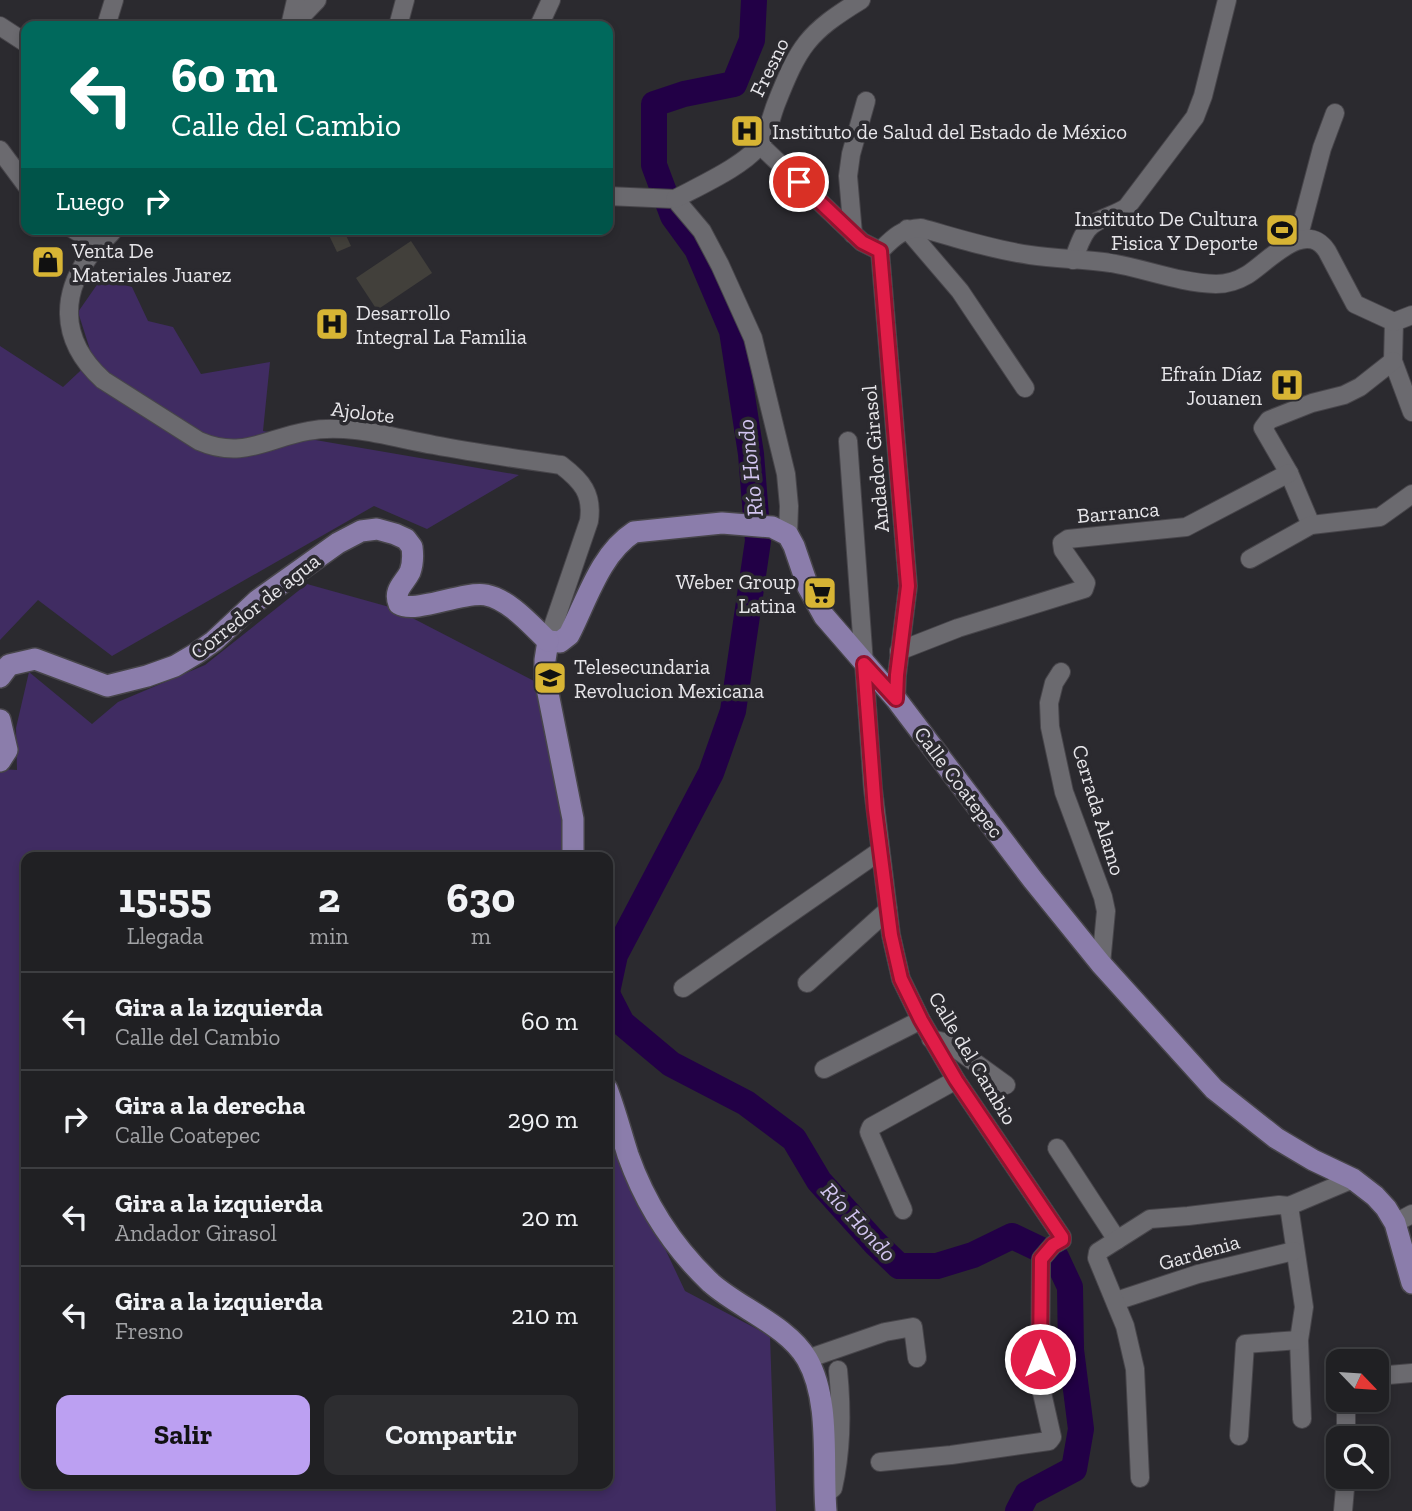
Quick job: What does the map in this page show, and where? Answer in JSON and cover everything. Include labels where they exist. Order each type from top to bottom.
[{"type":"main road","points":[[573,852],[573,819],[545,678],[548,641],[560,642],[569,635],[608,556],[634,532],[722,523],[770,529]]},
{"type":"main road","name":"Corredor de agua","points":[[0,677],[9,665],[35,659],[107,686],[175,666],[214,641],[258,600],[338,543],[361,531],[377,529],[406,539],[412,547],[411,570],[398,589],[399,604],[411,607],[472,594],[488,596],[514,610],[548,641]]},
{"type":"main road","name":"Calle Coatepec","points":[[770,529],[794,547],[808,587],[824,616],[896,699],[1033,880],[1101,964],[1214,1089],[1276,1138],[1353,1179],[1386,1208],[1403,1218],[1412,1283]]},
{"type":"main road","points":[[0,720],[6,750],[0,761]]},
{"type":"main road","points":[[613,1107],[641,1186],[662,1225],[685,1255],[713,1284],[782,1334],[799,1348],[807,1359],[816,1380],[821,1404],[826,1503]]},
{"type":"street","points":[[108,21],[114,0]]},
{"type":"street","points":[[292,21],[296,0]]},
{"type":"street","points":[[296,21],[317,0]]},
{"type":"street","points":[[399,21],[405,0]]},
{"type":"street","points":[[540,21],[551,0]]},
{"type":"street","name":"Fresno","points":[[760,145],[790,69],[802,47],[822,25],[861,0]]},
{"type":"street","points":[[1073,260],[1086,230],[1092,224],[1127,207],[1195,117],[1203,96],[1227,0]]},
{"type":"street","points":[[0,26],[21,40]]},
{"type":"street","points":[[853,234],[848,176],[851,154],[866,101]]},
{"type":"street","points":[[1298,239],[1322,148],[1335,113]]},
{"type":"street","points":[[613,196],[672,200],[741,162],[760,145],[862,242],[880,251],[897,234],[907,229],[921,228],[1027,255],[1132,267],[1191,282],[1220,284],[1247,275],[1298,239],[1314,239],[1322,243],[1355,304],[1394,322],[1412,315]]},
{"type":"street","points":[[0,150],[21,178]]},
{"type":"street","name":"Calle Coatepec","points":[[672,200],[702,231],[753,338],[786,474],[789,506],[770,529]]},
{"type":"street","points":[[907,229],[960,291],[1025,388]]},
{"type":"street","name":"Ajolote","points":[[110,235],[72,285],[69,329],[74,343],[90,369],[103,380],[200,441],[213,447],[253,448],[306,431],[343,429],[561,465],[581,481],[587,489],[591,511],[548,641]]},
{"type":"street","name":"Andador Girasol","points":[[880,251],[908,586],[896,699]]},
{"type":"street","points":[[1394,322],[1393,362],[1412,411]]},
{"type":"street","points":[[1311,525],[1289,473],[1263,428],[1267,422],[1312,402],[1344,395],[1360,387],[1393,362]]},
{"type":"street","name":"Calle del Cambio","points":[[848,442],[873,789],[891,935],[901,979],[931,1039],[956,1080],[1062,1237],[1041,1259],[1040,1384],[1052,1437],[1043,1443],[880,1462]]},
{"type":"street","name":"Barranca","points":[[899,651],[958,628],[1084,589],[1086,583],[1063,550],[1062,543],[1068,539],[1186,527],[1289,473]]},
{"type":"street","points":[[1250,559],[1311,525],[1380,517],[1412,494]]},
{"type":"street","name":"Cerrada Alamo","points":[[1061,672],[1054,682],[1049,703],[1050,727],[1065,792],[1103,897],[1105,911],[1101,964]]},
{"type":"street","points":[[683,988],[880,851]]},
{"type":"street","points":[[807,983],[888,910]]},
{"type":"street","points":[[824,1069],[921,1020]]},
{"type":"street","points":[[931,1039],[948,1043],[1006,1085]]},
{"type":"street","points":[[902,1210],[869,1132],[871,1127],[956,1080]]},
{"type":"street","points":[[1057,1148],[1117,1240]]},
{"type":"street","points":[[1140,1478],[1135,1369],[1125,1326],[1097,1258],[1098,1252],[1150,1219],[1289,1206],[1353,1179]]},
{"type":"street","points":[[1289,1206],[1304,1307],[1299,1340],[1302,1419]]},
{"type":"street","name":"Gardenia","points":[[1116,1301],[1198,1274],[1294,1251]]},
{"type":"street","points":[[807,1359],[885,1332],[913,1326],[917,1359]]},
{"type":"street","points":[[1239,1437],[1245,1344],[1299,1340]]},
{"type":"street","points":[[826,1503],[834,1488],[839,1464],[842,1406],[838,1370]]},
{"type":"street","points":[[1390,1375],[1412,1373]]},
{"type":"street","points":[[1343,1511],[1345,1489]]},
{"type":"shaded area","points":[[101,279],[132,287],[148,321],[173,327],[201,374],[270,362],[263,431],[519,475],[427,529],[374,506],[112,656],[38,600],[0,640],[0,346],[63,387],[93,359],[78,312]]},
{"type":"shaded area","points":[[307,584],[393,608],[534,681],[569,852],[21,852],[21,1489],[613,1489],[613,1139],[685,1291],[770,1336],[776,1511],[0,1511],[0,769],[17,770],[16,728],[29,672],[92,724],[118,702],[205,665]]},
{"type":"building","points":[[329,235],[346,235],[351,246],[337,252]]},
{"type":"building","points":[[411,241],[432,273],[377,310],[356,278]]},
{"type":"waterway","name":"Río Hondo","points":[[613,964],[615,955],[711,773],[733,711],[758,541],[751,454],[732,331],[697,249],[673,216],[654,165],[654,104],[684,94],[734,84],[752,40],[754,0]]},
{"type":"waterway","name":"Río Hondo","points":[[613,1006],[622,1023],[671,1064],[746,1103],[794,1139],[819,1181],[899,1266],[937,1266],[973,1255],[1012,1236],[1056,1257],[1070,1287],[1071,1350],[1081,1429],[1074,1469],[1027,1494],[1018,1511]]},
{"type":"place","name":"Instituto de Salud del Estado de México","points":[[747,131]]},
{"type":"place","name":"Instituto De Cultura Fisica Y Deporte","points":[[1282,230]]},
{"type":"place","name":"Venta De Materiales Juarez","points":[[48,262]]},
{"type":"place","name":"Desarrollo Integral La Familia","points":[[332,324]]},
{"type":"place","name":"Efraín Díaz Jouanen","points":[[1287,385]]},
{"type":"place","name":"Weber Group Latina","points":[[820,593]]},
{"type":"place","name":"Telesecundaria Revolucion Mexicana","points":[[550,678]]},
{"type":"route","points":[[799,182],[862,242],[880,251],[908,586],[896,699],[864,664],[873,789],[891,935],[901,979],[931,1039],[1062,1237],[1041,1259],[1040,1359]]}]
